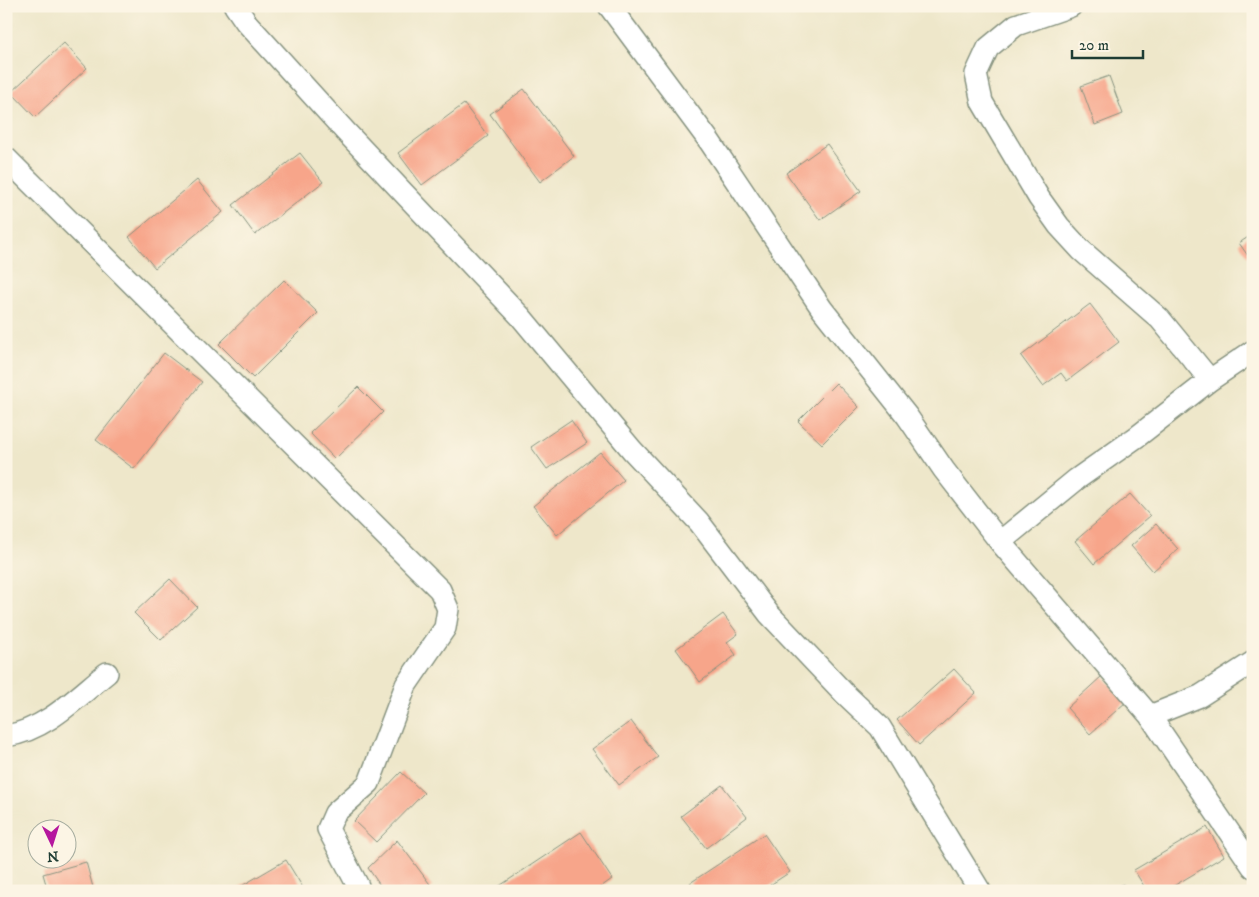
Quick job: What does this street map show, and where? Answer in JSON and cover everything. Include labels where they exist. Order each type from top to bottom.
[{"type":"street","points":[[235,6],[246,22],[346,132],[521,317],[632,450],[698,522],[768,614],[844,693],[880,726],[980,891]]},
{"type":"street","points":[[610,6],[710,142],[822,309],[907,416],[944,470],[1000,542],[1150,716],[1253,867]]},
{"type":"street","points":[[1071,6],[1016,25],[988,48],[976,74],[982,102],[1039,198],[1059,226],[1081,250],[1160,319],[1210,380]]},
{"type":"street","points":[[6,158],[440,590],[448,609],[445,628],[406,685],[369,783],[335,813],[328,829],[359,891]]},
{"type":"street","points":[[1000,542],[1077,479],[1138,436],[1210,380],[1253,351]]},
{"type":"street","points":[[1150,716],[1200,696],[1253,662]]},
{"type":"street","points":[[6,736],[19,734],[52,717],[107,672]]},
{"type":"building","points":[[64,43],[87,68],[35,117],[11,92]]},
{"type":"building","points":[[1109,76],[1123,114],[1095,125],[1081,86]]},
{"type":"building","points":[[524,89],[574,156],[540,182],[490,114]]},
{"type":"building","points":[[464,104],[488,136],[422,185],[398,153]]},
{"type":"building","points":[[827,144],[861,191],[820,220],[786,173]]},
{"type":"building","points":[[300,153],[323,182],[255,235],[233,205]]},
{"type":"building","points":[[197,180],[223,212],[155,268],[129,237]]},
{"type":"building","points":[[1253,234],[1253,263],[1239,243]]},
{"type":"building","points":[[284,280],[318,313],[253,378],[219,344]]},
{"type":"building","points":[[1090,304],[1119,342],[1067,381],[1061,373],[1043,386],[1021,356]]},
{"type":"building","points":[[164,353],[202,382],[134,469],[96,440]]},
{"type":"building","points":[[836,383],[859,407],[822,444],[798,421]]},
{"type":"building","points":[[358,387],[383,412],[335,459],[310,433]]},
{"type":"building","points":[[571,420],[587,443],[547,469],[531,447]]},
{"type":"building","points":[[600,452],[624,480],[557,535],[533,506]]},
{"type":"building","points":[[1130,494],[1150,516],[1094,564],[1075,541]]},
{"type":"building","points":[[1156,524],[1178,549],[1153,571],[1131,546]]},
{"type":"building","points":[[170,579],[197,607],[161,640],[134,613]]},
{"type":"building","points":[[723,614],[738,634],[727,642],[736,655],[700,682],[676,649]]},
{"type":"building","points":[[954,669],[976,693],[919,745],[897,720]]},
{"type":"building","points":[[1102,676],[1126,702],[1090,734],[1067,708]]},
{"type":"building","points":[[631,721],[658,757],[619,785],[592,749]]},
{"type":"building","points":[[401,772],[424,793],[376,842],[354,821]]},
{"type":"building","points":[[722,785],[747,817],[706,848],[681,816]]},
{"type":"building","points":[[1207,827],[1224,856],[1165,891],[1147,891],[1134,870]]},
{"type":"building","points":[[581,832],[612,879],[595,891],[492,891]]},
{"type":"building","points":[[764,834],[790,872],[761,891],[695,891],[690,883]]},
{"type":"building","points":[[397,840],[432,887],[428,891],[384,891],[368,868]]},
{"type":"building","points":[[286,860],[305,891],[233,891]]},
{"type":"building","points":[[86,862],[94,891],[48,891],[43,874],[57,870],[78,870],[78,864]]},
{"type":"building","points":[[1123,884],[1127,891],[1111,891]]}]
